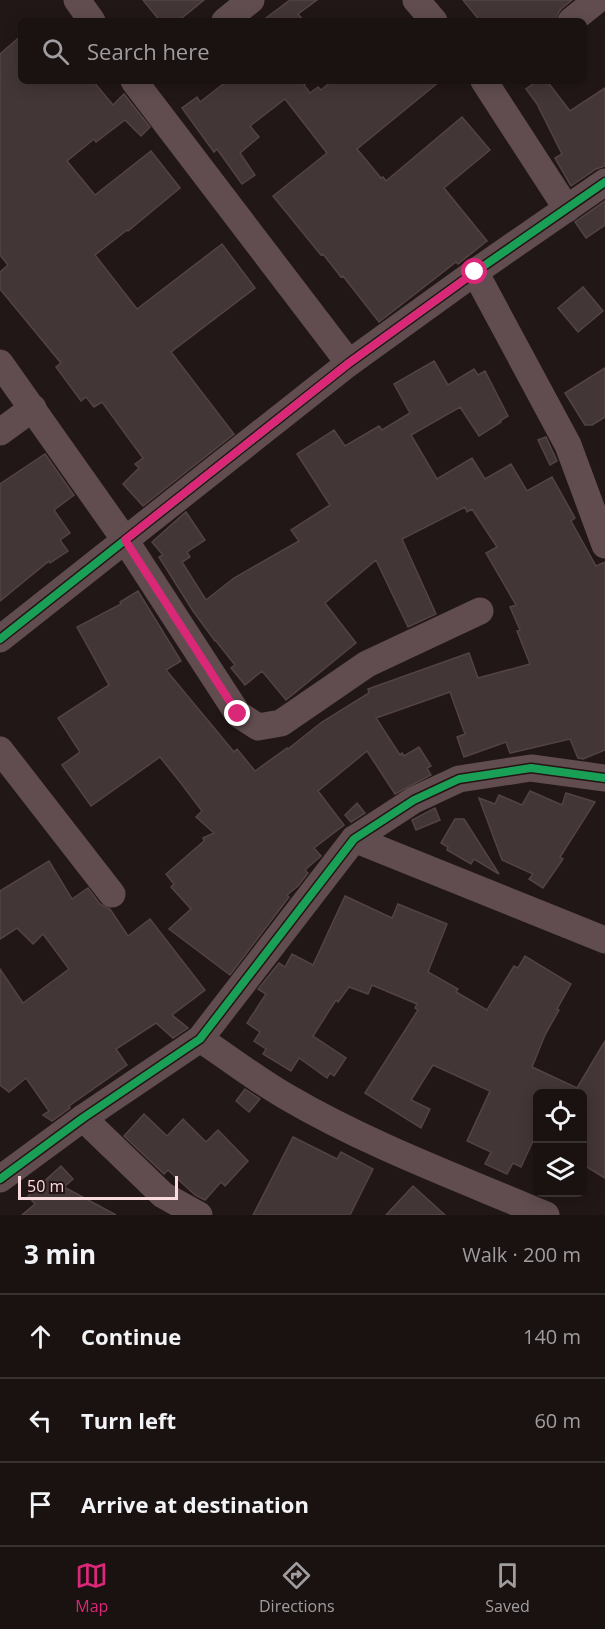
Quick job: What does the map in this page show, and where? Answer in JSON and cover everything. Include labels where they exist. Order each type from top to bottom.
[{"type":"street","points":[[77,0],[90,18]]},
{"type":"street","points":[[229,18],[251,0]]},
{"type":"street","points":[[416,0],[431,18]]},
{"type":"street","points":[[575,18],[597,0]]},
{"type":"street","points":[[142,84],[349,363]]},
{"type":"street","points":[[491,84],[567,208]]},
{"type":"street","points":[[0,639],[349,363],[605,182]]},
{"type":"street","points":[[475,272],[568,445],[605,545]]},
{"type":"street","points":[[0,363],[125,540],[238,714],[258,727],[281,723],[367,664],[480,611]]},
{"type":"street","points":[[0,432],[33,408]]},
{"type":"street","points":[[0,750],[112,894]]},
{"type":"street","points":[[0,1179],[82,1118],[200,1039],[354,839],[414,800],[459,779],[531,768],[605,778]]},
{"type":"street","points":[[354,839],[605,940]]},
{"type":"street","points":[[200,1039],[286,1096],[336,1123],[383,1146],[546,1215]]},
{"type":"street","points":[[82,1118],[163,1195],[199,1215]]},
{"type":"building","points":[[143,0],[204,0],[182,18],[158,18]]},
{"type":"building","points":[[290,0],[317,0],[298,14],[301,18],[266,18]]},
{"type":"building","points":[[463,0],[572,0],[561,9],[556,18],[478,18]]},
{"type":"building","points":[[18,39],[18,84],[96,84],[113,105],[124,94],[150,127],[141,136],[125,120],[96,142],[94,139],[67,161],[95,195],[151,151],[180,188],[95,255],[137,309],[222,244],[255,288],[171,352],[234,434],[143,506],[123,484],[139,468],[135,464],[143,458],[102,402],[94,407],[86,397],[81,401],[56,367],[61,363],[0,289],[0,272],[8,265],[0,255],[0,54]]},
{"type":"building","points":[[223,84],[305,84],[310,93],[318,87],[321,90],[328,84],[436,84],[357,149],[386,181],[462,117],[490,150],[444,188],[487,241],[458,264],[456,262],[379,322],[343,276],[341,277],[323,254],[321,255],[273,196],[327,153],[285,99],[250,126],[259,137],[240,153],[255,175],[242,184],[217,149],[214,152],[182,108],[197,97],[200,102]]},
{"type":"building","points":[[533,84],[549,84],[570,111],[605,88],[605,166],[596,169],[571,186],[555,158],[562,154],[537,104],[526,89]]},
{"type":"building","points":[[605,201],[605,225],[586,238],[575,222]]},
{"type":"building","points":[[583,287],[603,311],[578,332],[558,308]]},
{"type":"building","points":[[434,361],[448,385],[474,369],[478,375],[485,371],[508,416],[479,436],[460,407],[411,435],[437,479],[472,458],[485,479],[511,464],[527,491],[552,477],[575,518],[571,521],[596,566],[605,562],[605,750],[583,759],[578,758],[570,739],[510,753],[506,742],[464,757],[457,737],[465,734],[450,692],[376,718],[400,755],[402,753],[404,756],[419,747],[431,766],[427,768],[431,775],[395,794],[367,751],[318,791],[344,825],[314,848],[321,856],[305,870],[308,873],[287,895],[289,897],[230,975],[169,929],[191,909],[171,887],[174,884],[166,874],[204,841],[203,838],[214,833],[196,817],[202,811],[160,757],[91,806],[62,765],[80,752],[58,718],[109,685],[77,627],[121,604],[120,602],[138,591],[181,661],[166,670],[234,752],[237,749],[255,771],[322,722],[369,693],[368,689],[469,653],[478,678],[530,664],[517,631],[520,630],[510,607],[516,605],[486,553],[497,547],[472,509],[467,512],[465,507],[402,539],[436,614],[408,627],[376,560],[325,603],[356,643],[286,700],[262,671],[245,685],[231,668],[235,665],[193,611],[159,557],[163,555],[152,542],[186,512],[205,540],[187,552],[190,557],[182,562],[206,600],[234,578],[299,541],[291,530],[330,505],[297,454],[334,430],[345,446],[379,426],[382,430],[410,413],[394,384]]},
{"type":"building","points":[[605,368],[605,417],[592,425],[585,425],[565,393]]},
{"type":"building","points":[[546,437],[557,461],[550,465],[538,440]]},
{"type":"building","points":[[45,454],[74,495],[54,510],[70,533],[60,540],[68,551],[50,563],[49,561],[0,601],[0,484]]},
{"type":"building","points":[[530,791],[562,805],[566,793],[595,802],[560,857],[563,859],[543,888],[529,879],[533,874],[502,860],[479,798],[495,804],[499,795],[522,805]]},
{"type":"building","points":[[357,803],[365,813],[351,822],[345,815]]},
{"type":"building","points":[[435,808],[440,820],[416,830],[412,820]]},
{"type":"building","points":[[455,819],[464,819],[499,874],[474,859],[471,864],[447,850],[448,847],[441,843]]},
{"type":"building","points":[[49,861],[72,899],[88,888],[100,904],[110,909],[128,936],[150,919],[205,990],[172,1015],[188,1028],[173,1038],[156,1023],[116,1049],[127,1065],[69,1106],[70,1108],[52,1121],[43,1115],[49,1111],[26,1078],[9,1092],[0,1085],[0,969],[23,1003],[69,969],[43,934],[33,944],[17,928],[0,939],[0,891]]},
{"type":"building","points":[[345,896],[392,918],[398,904],[447,924],[428,972],[458,989],[456,992],[487,1010],[514,966],[518,968],[525,956],[571,984],[557,1009],[559,1010],[545,1035],[532,1067],[577,1088],[605,1041],[605,1178],[587,1167],[587,1089],[533,1089],[533,1141],[521,1167],[513,1163],[507,1174],[485,1164],[491,1152],[467,1141],[490,1091],[433,1065],[411,1100],[430,1109],[421,1128],[365,1093],[418,1010],[415,1008],[417,1004],[372,985],[368,994],[349,987],[338,1002],[336,1000],[313,1036],[346,1058],[334,1076],[330,1073],[327,1078],[299,1058],[291,1071],[263,1054],[266,1049],[254,1041],[260,1032],[247,1023],[266,994],[258,989],[279,963],[285,967],[292,954],[313,965]]},
{"type":"building","points":[[245,1089],[260,1099],[249,1112],[236,1101]]},
{"type":"building","points":[[144,1114],[167,1136],[183,1119],[206,1142],[218,1130],[248,1161],[225,1186],[221,1182],[205,1200],[195,1195],[168,1170],[164,1174],[124,1136]]},
{"type":"building","points":[[293,1137],[337,1159],[341,1152],[373,1169],[350,1215],[253,1215]]},
{"type":"building","points":[[61,1166],[73,1179],[64,1187],[116,1215],[22,1215],[35,1204],[28,1196]]},
{"type":"building","points":[[413,1186],[445,1215],[386,1215]]},
{"type":"cycle path","points":[[0,639],[349,363],[605,182]]},
{"type":"cycle path","points":[[0,1179],[83,1118],[200,1039],[354,839],[414,800],[459,779],[531,768],[605,778]]},
{"type":"route","points":[[238,714],[125,540],[349,363],[475,272]]}]
